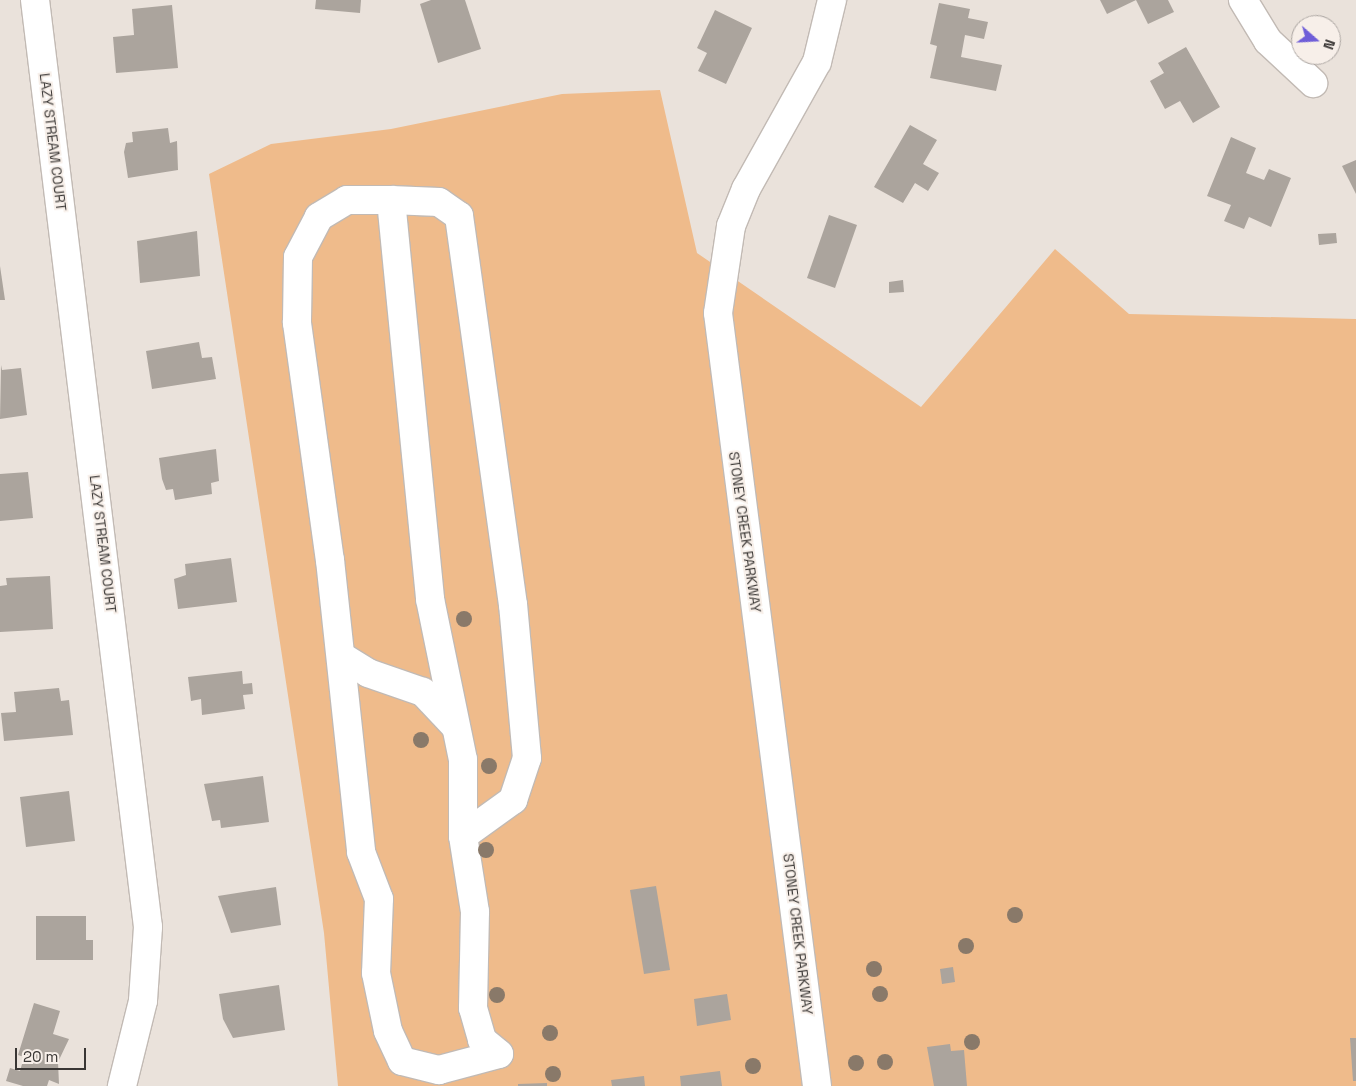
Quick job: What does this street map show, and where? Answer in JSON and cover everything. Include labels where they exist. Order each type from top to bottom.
[{"type":"street","name":"LAZY STREAM COURT","points":[[35,0],[148,927],[143,1001],[122,1086]]},
{"type":"street","name":"STONEY CREEK PARKWAY","points":[[817,1086],[718,313],[732,226],[746,189],[816,62],[832,0]]},
{"type":"street","points":[[1243,0],[1268,41],[1314,83]]},
{"type":"street","points":[[391,200],[430,599],[463,760],[463,836],[475,912],[473,1008],[482,1040],[500,1054],[439,1070],[402,1061],[388,1030],[376,973],[379,899],[361,852],[340,656],[297,323],[298,257],[318,217],[347,200],[391,200],[439,202],[459,216],[513,605],[527,758],[513,800],[463,836]]},
{"type":"street","points":[[340,656],[368,673],[423,692],[455,726]]},
{"type":"shaded area","points":[[660,90],[697,253],[921,407],[1055,249],[1129,314],[1356,319],[1356,1086],[338,1086],[324,933],[209,174],[271,144],[391,129],[562,94]]},
{"type":"building","points":[[316,0],[361,0],[360,13],[315,9]]},
{"type":"building","points":[[431,0],[465,0],[481,49],[438,63],[420,4]]},
{"type":"building","points":[[1100,0],[1136,0],[1107,14]]},
{"type":"building","points":[[1136,0],[1168,0],[1174,12],[1148,24]]},
{"type":"building","points":[[939,3],[970,9],[968,18],[988,22],[984,39],[965,35],[961,57],[1002,65],[996,91],[930,78],[937,46],[930,44]]},
{"type":"building","points":[[172,5],[178,68],[116,73],[113,37],[134,35],[132,9]]},
{"type":"building","points":[[715,10],[752,28],[726,84],[698,71],[707,53],[697,48]]},
{"type":"building","points":[[1186,47],[1220,107],[1193,123],[1180,101],[1165,109],[1150,81],[1164,73],[1158,63]]},
{"type":"building","points":[[910,125],[937,140],[923,164],[939,173],[928,191],[915,183],[903,203],[874,187]]},
{"type":"building","points":[[168,128],[170,143],[177,141],[178,170],[128,178],[124,152],[126,143],[133,142],[132,132]]},
{"type":"building","points":[[1231,137],[1256,148],[1246,173],[1264,180],[1269,169],[1291,178],[1271,227],[1249,217],[1244,229],[1224,221],[1231,205],[1207,196]]},
{"type":"building","points":[[1356,160],[1356,194],[1342,166]]},
{"type":"building","points":[[829,215],[857,225],[835,288],[807,278]]},
{"type":"building","points":[[197,231],[200,276],[140,283],[137,241]]},
{"type":"building","points":[[1336,233],[1337,243],[1319,245],[1318,234]]},
{"type":"building","points":[[0,266],[5,300],[0,300]]},
{"type":"building","points":[[903,280],[904,292],[889,293],[889,282]]},
{"type":"building","points":[[199,342],[202,358],[212,357],[216,379],[152,389],[146,351]]},
{"type":"building","points":[[1,365],[2,370],[21,368],[27,415],[0,419]]},
{"type":"building","points":[[216,449],[219,481],[211,483],[212,494],[175,500],[173,489],[166,490],[162,479],[159,458]]},
{"type":"building","points":[[28,472],[33,518],[0,521],[0,474]]},
{"type":"building","points":[[231,558],[237,602],[178,609],[174,579],[186,575],[185,564]]},
{"type":"building","points":[[50,576],[53,629],[0,632],[0,586],[7,585],[6,578]]},
{"type":"building","points":[[242,671],[243,684],[252,683],[253,694],[243,695],[245,709],[202,715],[201,699],[191,701],[188,677]]},
{"type":"building","points":[[59,688],[61,701],[69,700],[73,735],[4,741],[1,713],[16,712],[14,692]]},
{"type":"building","points":[[263,776],[269,822],[221,828],[220,820],[212,821],[204,784]]},
{"type":"building","points":[[69,791],[75,841],[26,847],[20,797]]},
{"type":"building","points":[[656,886],[670,970],[644,974],[630,890]]},
{"type":"building","points":[[276,887],[281,925],[231,933],[218,896]]},
{"type":"building","points":[[36,916],[86,916],[86,940],[93,940],[93,960],[36,960]]},
{"type":"building","points":[[953,967],[955,982],[942,984],[940,969]]},
{"type":"building","points":[[279,985],[285,1030],[233,1038],[223,1019],[219,994]]},
{"type":"building","points":[[727,994],[731,1020],[697,1026],[694,999]]},
{"type":"building","points":[[34,1003],[60,1011],[53,1034],[69,1039],[58,1062],[59,1084],[49,1080],[47,1086],[23,1086],[6,1081],[10,1068],[20,1071],[24,1057],[18,1055]]},
{"type":"building","points":[[1350,1038],[1356,1038],[1356,1081],[1353,1081]]},
{"type":"building","points":[[950,1044],[951,1051],[964,1050],[967,1086],[934,1086],[927,1047]]},
{"type":"building","points":[[720,1071],[722,1086],[681,1086],[680,1076]]},
{"type":"building","points":[[644,1076],[645,1086],[612,1086],[611,1080]]},
{"type":"building","points":[[547,1083],[547,1086],[518,1086],[518,1084]]}]
